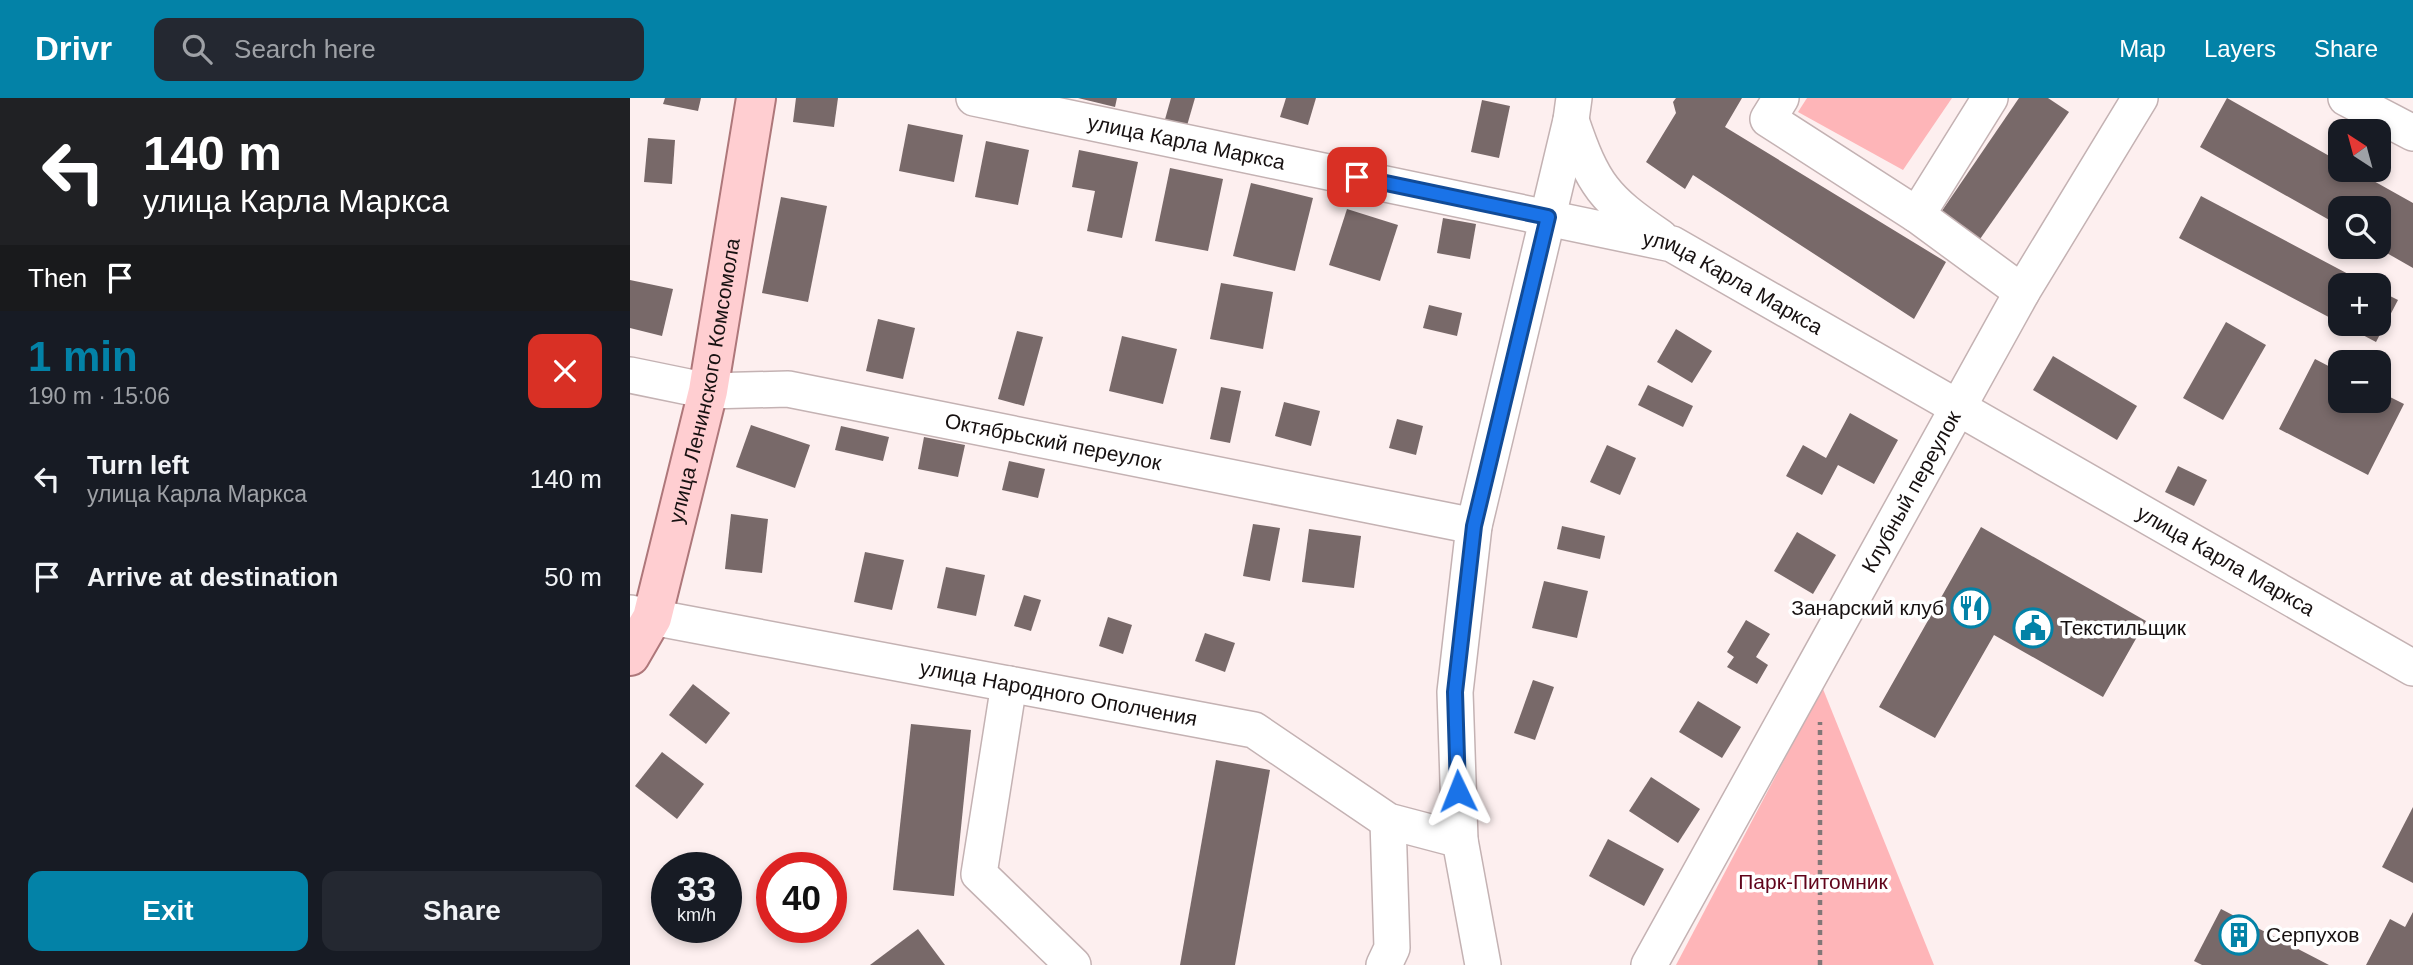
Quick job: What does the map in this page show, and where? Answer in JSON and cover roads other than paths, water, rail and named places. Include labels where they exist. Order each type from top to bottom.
[{"type":"main road","name":"улица Ленинского Комсомола","points":[[630,656],[708,391],[756,98]]},
{"type":"street","name":"улица Карла Маркса","points":[[974,98],[1672,244],[2413,668]]},
{"type":"street","points":[[1782,98],[1768,119],[1917,215],[2022,292]]},
{"type":"street","points":[[1917,215],[1990,98]]},
{"type":"street","name":"Клубный переулок","points":[[1649,965],[2022,292],[2140,98]]},
{"type":"street","points":[[2346,98],[2413,133]]},
{"type":"street","points":[[1483,965],[1460,840],[1455,692],[1474,526],[1573,109]]},
{"type":"street","points":[[1573,109],[1585,161],[1603,193],[1672,244]]},
{"type":"street","name":"Октябрьский переулок","points":[[630,375],[708,391],[788,388],[1474,526]]},
{"type":"street","name":"улица Народного Ополчения","points":[[641,616],[1254,730],[1388,821],[1460,840]]},
{"type":"street","points":[[1009,684],[979,874],[1073,965]]},
{"type":"street","points":[[1384,965],[1392,948],[1388,821]]},
{"type":"place","name":"Занарский клуб","points":[[1971,608]]},
{"type":"place","name":"Текстильщик","points":[[2033,628]]},
{"type":"place","name":"Серпухов","points":[[2239,935]]},
{"type":"park label","name":"Парк-Питомник","points":[[1813,882]]}]
